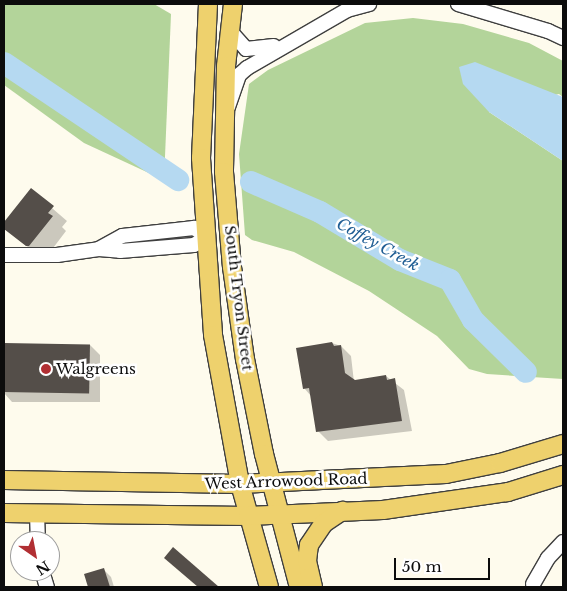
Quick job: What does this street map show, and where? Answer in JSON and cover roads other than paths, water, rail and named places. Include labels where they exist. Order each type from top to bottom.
[{"type":"main road","name":"South Tryon Street","points":[[208,4],[202,158],[214,344],[240,484],[269,587]]},
{"type":"main road","name":"South Tryon Street","points":[[233,4],[225,115],[224,172],[232,267],[245,358],[278,514],[299,587]]},
{"type":"main road","name":"West Arrowood Road","points":[[4,480],[240,484],[446,474],[500,463],[563,444]]},
{"type":"main road","points":[[4,513],[248,516],[342,511],[452,501],[508,492],[563,475]]},
{"type":"main road","points":[[313,587],[307,561],[309,545],[324,523],[342,511]]},
{"type":"street","points":[[225,115],[239,75],[282,45],[347,10],[369,4]]},
{"type":"street","points":[[458,4],[562,36]]},
{"type":"street","points":[[230,31],[246,49],[282,45]]},
{"type":"street","points":[[4,255],[57,255],[98,249],[122,236],[194,228],[207,236]]},
{"type":"street","points":[[37,514],[38,531]]},
{"type":"street","points":[[534,584],[548,558],[563,542]]},
{"type":"water","points":[[475,62],[563,97],[563,161],[489,112],[463,84],[459,67]]},
{"type":"waterway","name":"Coffey Creek","points":[[4,63],[178,180]]},
{"type":"waterway","name":"Coffey Creek","points":[[251,182],[320,212],[400,260],[450,280],[473,320],[526,372]]},
{"type":"place","name":"Walgreens","points":[[46,369]]}]
